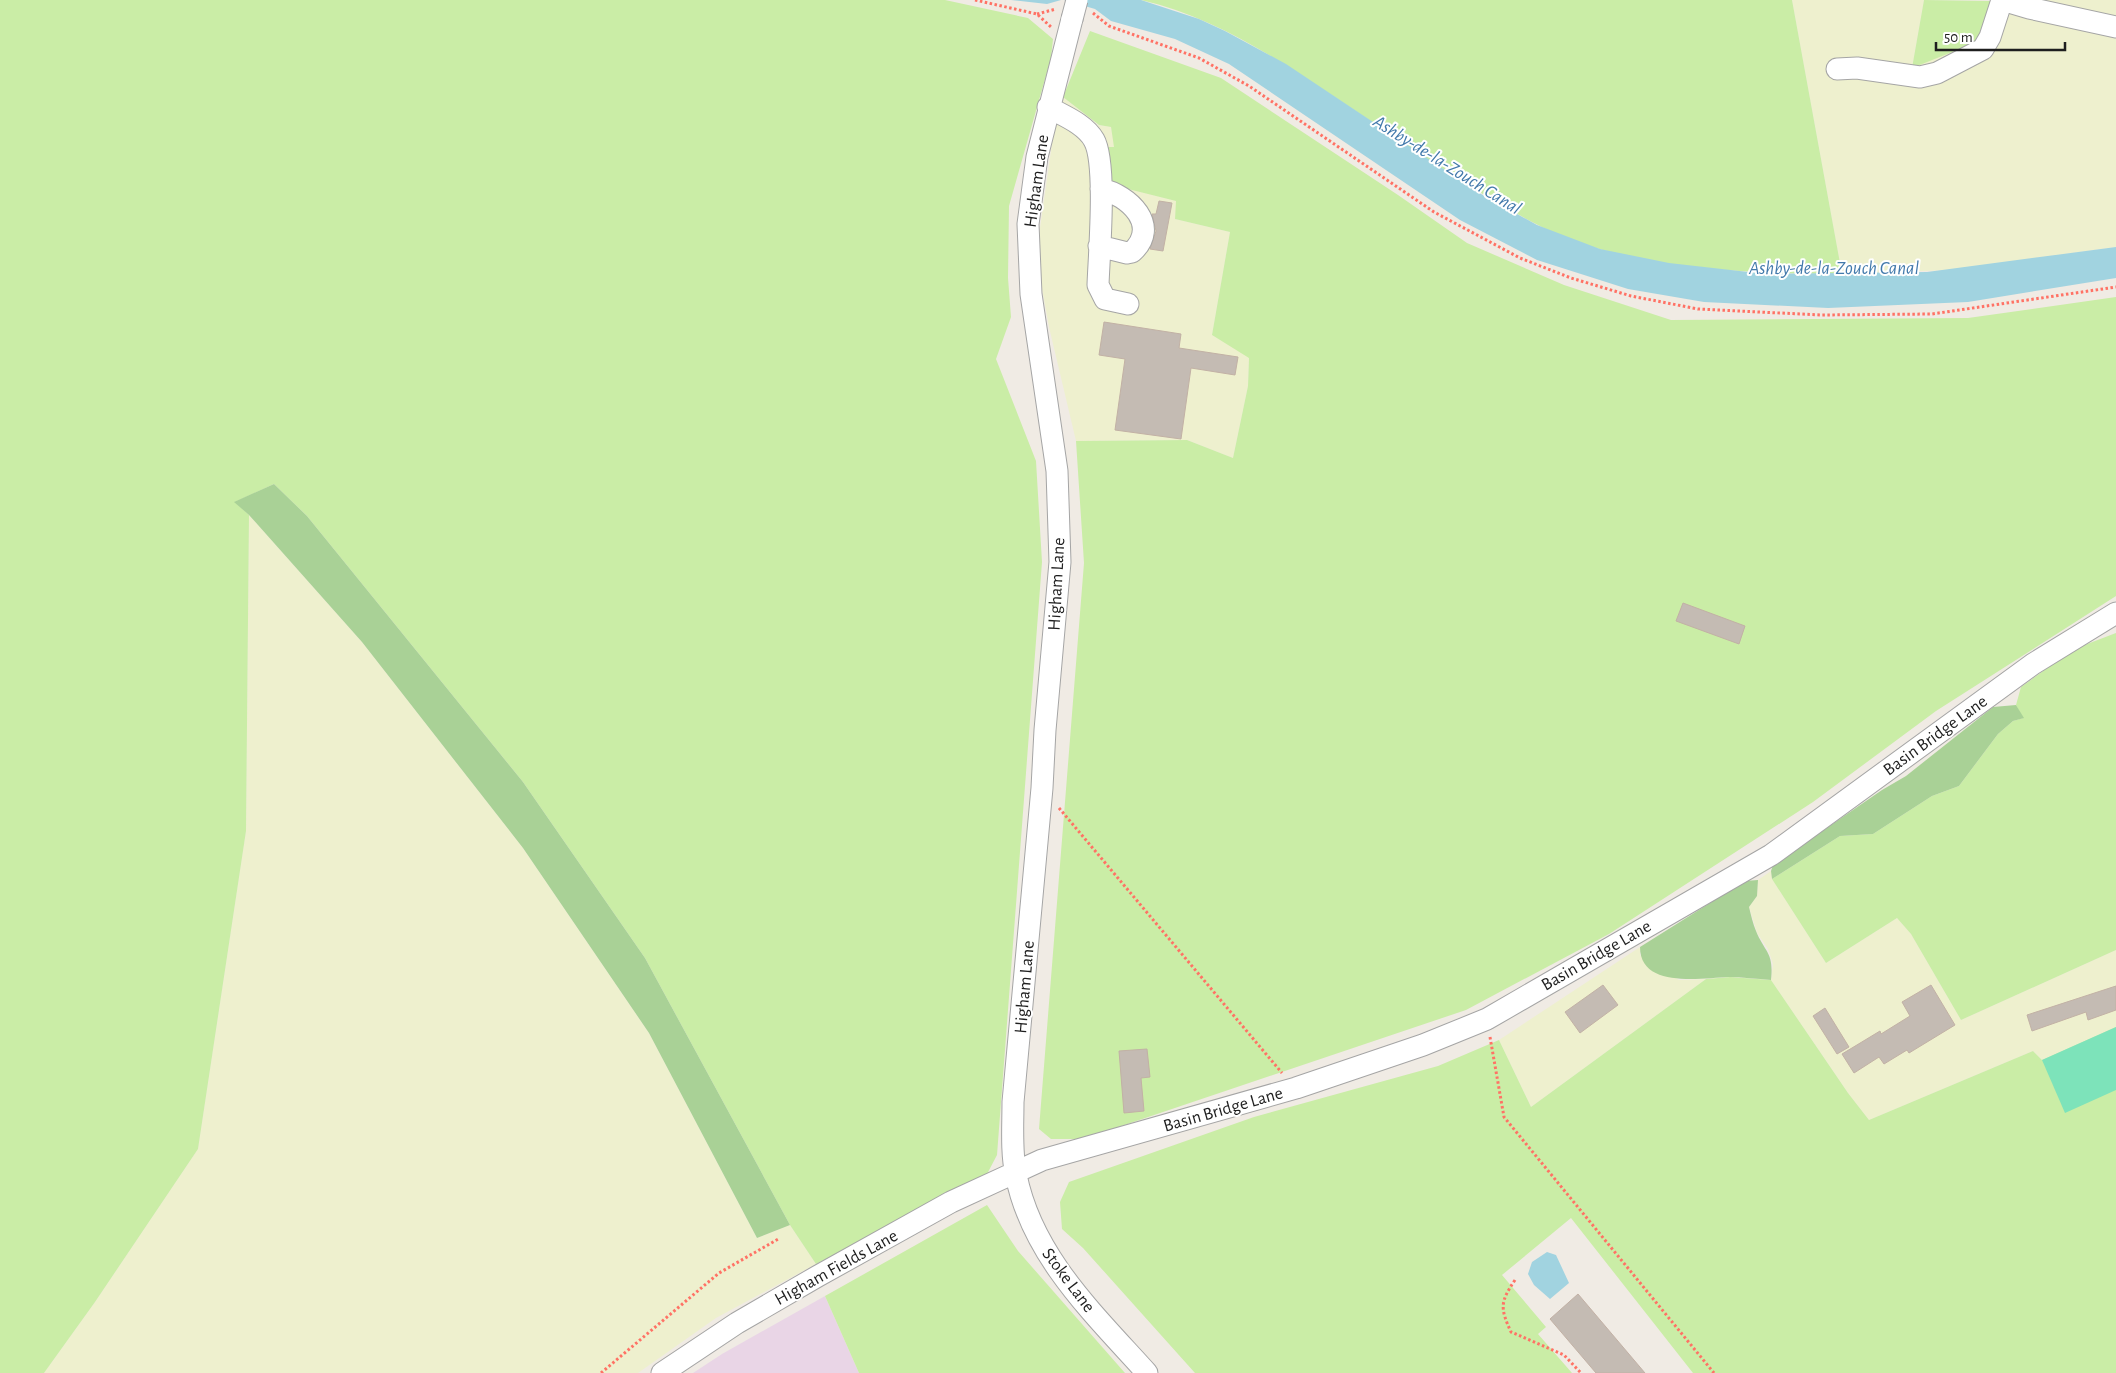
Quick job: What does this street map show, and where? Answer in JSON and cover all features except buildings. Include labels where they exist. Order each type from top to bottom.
[{"type":"street","points":[[1837,69],[1857,68],[1920,76],[1937,73],[1983,49],[1990,37],[2002,0],[2116,27]]},
{"type":"street","name":"Higham Lane","points":[[1015,1173],[1013,1102],[1042,788],[1045,730],[1060,562],[1057,471],[1031,294],[1028,224],[1037,157],[1048,107],[1075,9]]},
{"type":"street","points":[[1048,107],[1075,122],[1086,130],[1095,141],[1099,157],[1101,189],[1098,285],[1100,293],[1111,302],[1128,304]]},
{"type":"street","points":[[1099,246],[1127,253],[1132,252],[1141,241],[1142,234],[1140,215],[1132,204],[1120,195],[1101,189]]},
{"type":"street","name":"Basin Bridge Lane","points":[[1015,1173],[1042,1160],[1296,1088],[1423,1045],[1487,1019],[1771,854],[2033,664],[2116,613]]},
{"type":"street","name":"Higham Fields Lane","points":[[662,1373],[818,1276],[951,1202],[1015,1173]]},
{"type":"street","name":"Stoke Lane","points":[[1015,1173],[1030,1224],[1048,1255],[1079,1297],[1147,1373]]},
{"type":"path","points":[[976,0],[1037,14],[1075,9],[1093,12],[1109,26],[1199,58],[1249,86],[1434,212],[1520,258],[1571,278],[1631,296],[1698,309],[1821,315],[1932,314],[2116,287]]},
{"type":"path","points":[[1042,788],[1296,1088]]},
{"type":"path","points":[[1487,1019],[1504,1116],[1714,1373]]},
{"type":"path","points":[[602,1373],[719,1273],[780,1238]]},
{"type":"path","points":[[1515,1280],[1504,1296],[1503,1313],[1511,1332],[1564,1355],[1581,1373]]},
{"type":"shaded area","points":[[825,1296],[859,1373],[693,1373],[722,1354]]},
{"type":"green space","points":[[0,0],[945,0],[1028,18],[1053,39],[1051,58],[1009,206],[1008,278],[1011,317],[996,359],[1036,461],[1042,562],[997,1155],[986,1176],[963,1192],[816,1264],[790,1225],[645,958],[523,782],[307,516],[274,484],[235,502],[249,515],[246,831],[198,1149],[95,1302],[44,1373],[0,1373]]},
{"type":"green space","points":[[1141,0],[1792,0],[1842,274],[1766,273],[1685,266],[1645,260],[1606,251],[1569,239],[1536,224],[1482,194],[1305,78],[1238,37],[1191,16]]},
{"type":"green space","points":[[1792,0],[1924,0],[1912,68],[1991,1],[2116,35],[2116,247],[1949,270],[1842,274]]},
{"type":"green space","points":[[1924,0],[1991,1],[1985,39],[1912,68]]},
{"type":"green space","points":[[2029,0],[2116,0],[2116,19]]},
{"type":"green space","points":[[1090,31],[1221,78],[1467,243],[1564,285],[1671,320],[1968,318],[2116,297],[2116,596],[1936,711],[1813,802],[1609,934],[1466,1010],[1083,1139],[1051,1139],[1039,1129],[1084,563],[1076,441],[1187,440],[1233,458],[1248,386],[1249,358],[1212,335],[1230,232],[1175,219],[1176,201],[1116,186],[1106,172],[1103,147],[1114,147],[1111,127],[1099,125],[1063,97]]},
{"type":"green space","points":[[1063,97],[1098,125],[1111,127],[1115,148],[1103,147],[1116,186],[1177,201],[1175,219],[1230,232],[1212,335],[1249,357],[1248,386],[1233,458],[1187,440],[1076,441],[1049,327],[1036,256],[1053,137]]},
{"type":"green space","points":[[274,484],[307,516],[523,782],[645,958],[790,1225],[757,1238],[649,1033],[523,848],[362,642],[249,515],[234,502]]},
{"type":"green space","points":[[249,515],[362,642],[523,848],[649,1033],[757,1238],[790,1225],[816,1264],[716,1318],[638,1373],[44,1373],[95,1302],[198,1149],[246,831]]},
{"type":"green space","points":[[2116,633],[2116,950],[1961,1020],[1911,934],[1897,918],[1826,963],[1772,879],[1840,836],[1873,834],[1932,796],[1959,786],[1998,734],[2013,721],[2023,718],[2016,705],[2021,687],[2074,649]]},
{"type":"green space","points":[[2016,705],[2024,718],[2013,721],[1998,734],[1959,786],[1932,796],[1873,834],[1840,836],[1772,879],[1771,871],[1773,865],[1882,790],[1906,776],[1993,707]]},
{"type":"green space","points":[[1771,871],[1772,879],[1826,963],[1897,918],[1911,934],[1961,1020],[2116,950],[2116,1027],[2042,1060],[2033,1051],[1869,1120],[1848,1093],[1771,980],[1773,964],[1768,949],[1757,933],[1749,907],[1757,896],[1758,880]]},
{"type":"green space","points":[[1758,880],[1757,896],[1749,907],[1756,931],[1770,958],[1771,980],[1733,977],[1674,978],[1650,970],[1643,960],[1640,947],[1745,881]]},
{"type":"green space","points":[[1640,947],[1640,955],[1679,980],[1706,979],[1531,1107],[1499,1040]]},
{"type":"green space","points":[[1730,977],[1771,980],[1848,1093],[1869,1120],[2033,1051],[2042,1060],[2116,1027],[2116,1373],[1693,1373],[1571,1218],[1502,1275],[1546,1327],[1538,1334],[1572,1373],[1195,1373],[1083,1248],[1062,1229],[1060,1202],[1069,1182],[1254,1117],[1438,1066],[1499,1040],[1531,1107],[1706,979]]},
{"type":"green space","points":[[2116,1027],[2116,1090],[2065,1113],[2042,1060]]},
{"type":"green space","points":[[987,1205],[1018,1251],[1125,1373],[859,1373],[825,1296]]},
{"type":"water","points":[[1011,0],[1061,0],[1047,4]]},
{"type":"water","points":[[1064,0],[1141,0],[1199,19],[1225,31],[1286,64],[1481,194],[1537,225],[1600,249],[1669,263],[1766,274],[1927,272],[2116,247],[2116,278],[1968,302],[1828,308],[1704,302],[1628,289],[1537,260],[1460,220],[1229,64],[1175,39],[1111,21],[1095,9]]},
{"type":"water","points":[[1547,1252],[1556,1255],[1569,1283],[1550,1299],[1534,1285],[1528,1274],[1532,1262]]},
{"type":"water label","name":"Ashby-de-la-Zouch Canal","points":[[1448,164]]},
{"type":"water label","name":"Ashby-de-la-Zouch Canal","points":[[1834,267]]}]
